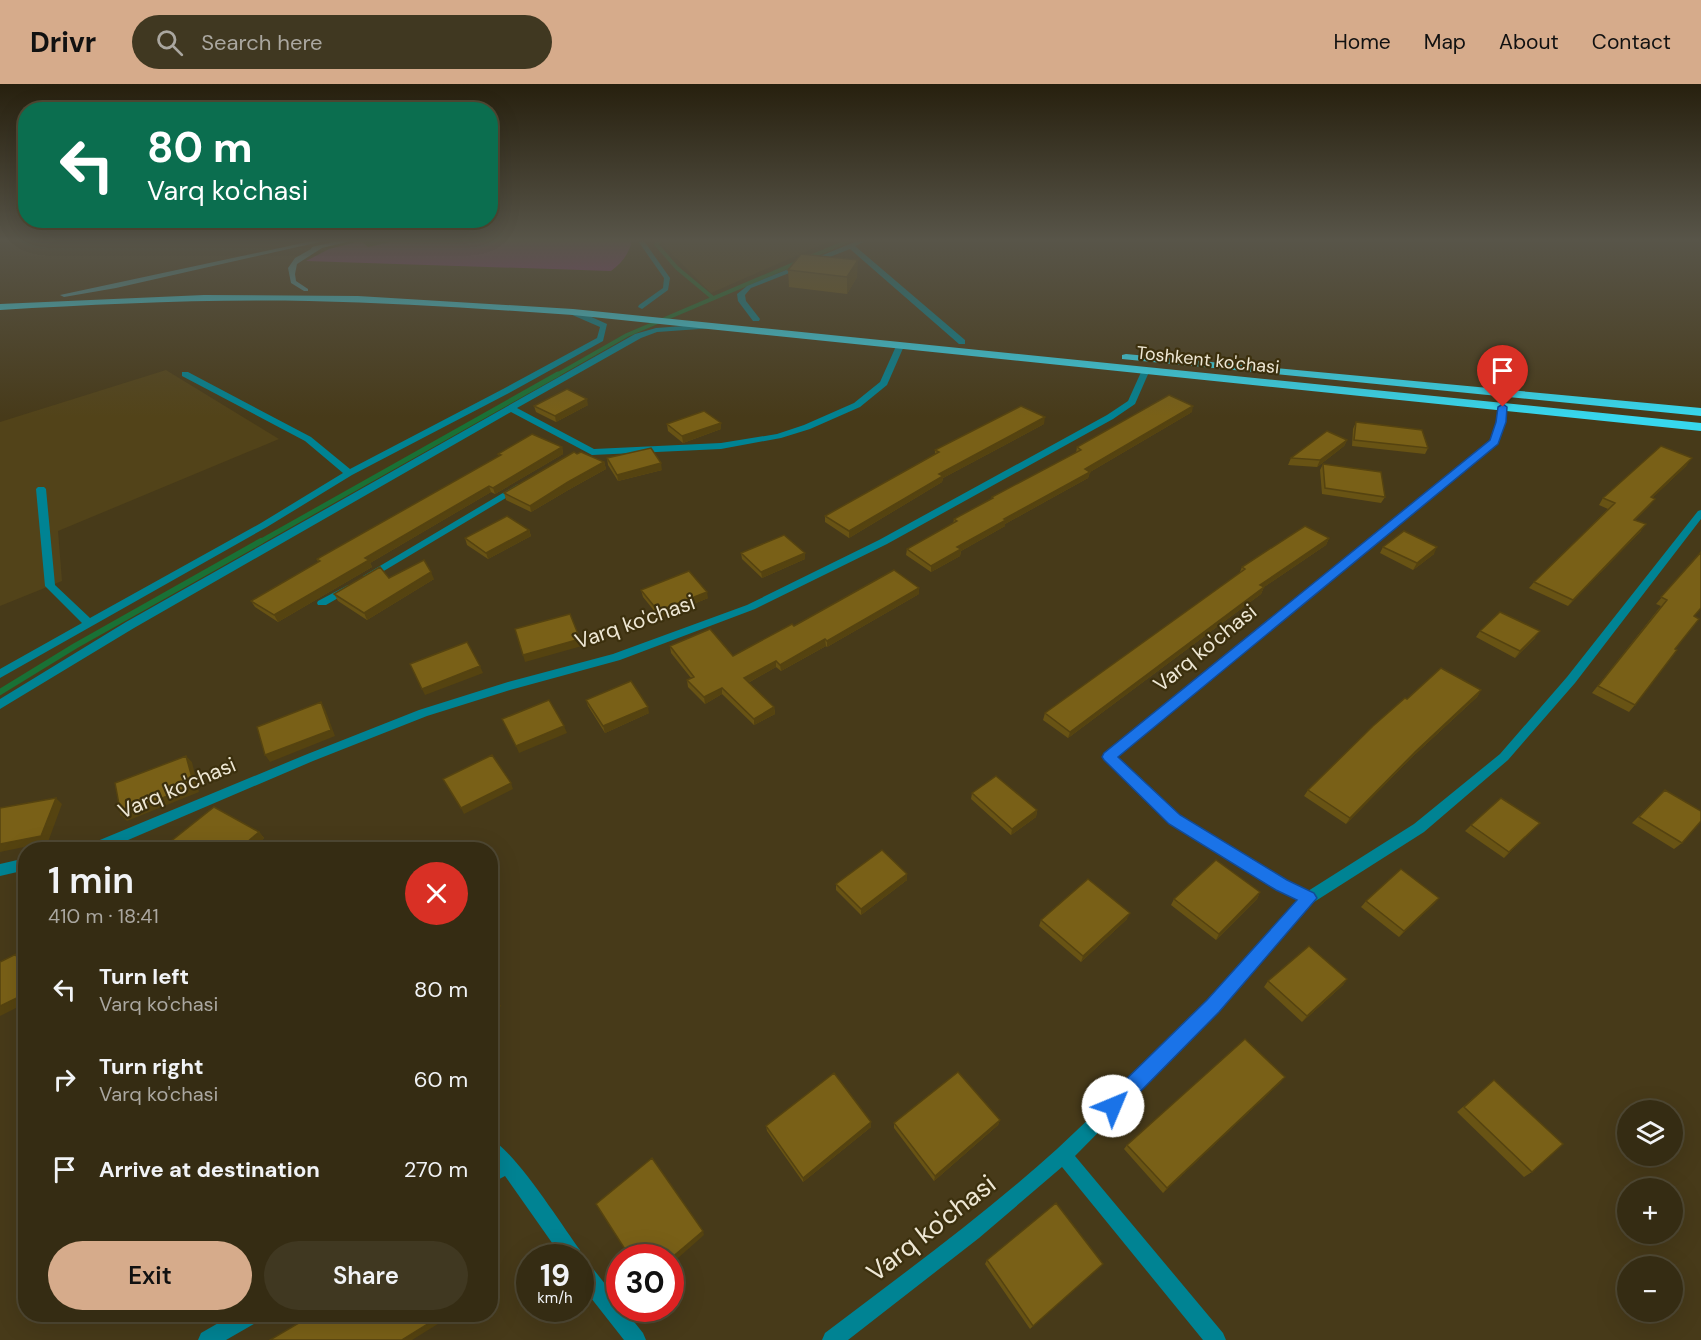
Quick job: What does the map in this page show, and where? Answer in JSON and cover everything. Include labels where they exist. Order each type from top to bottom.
[{"type":"highway","name":"Toshkent ko'chasi","points":[[0,307],[144,300]]},
{"type":"highway","name":"Toshkent ko'chasi","points":[[239,300],[408,301],[573,312],[1701,427]]},
{"type":"highway","points":[[522,300],[663,309]]},
{"type":"highway","name":"Toshkent ko'chasi","points":[[726,315],[962,342],[1701,412]]},
{"type":"street","points":[[642,307],[652,300]]},
{"type":"street","points":[[742,300],[756,319]]},
{"type":"street","points":[[913,300],[962,342]]},
{"type":"street","points":[[0,674],[264,525],[349,473],[600,339],[604,326],[573,312]]},
{"type":"street","points":[[0,705],[130,625],[638,336],[656,330],[711,326]]},
{"type":"street","points":[[510,408],[592,452],[721,446],[778,436],[807,427],[857,405],[884,383],[900,346]]},
{"type":"street","name":"Varq ko'chasi","points":[[112,842],[309,758],[423,713],[508,686],[616,657],[751,607],[883,542],[1110,417],[1132,402],[1145,372]]},
{"type":"street","points":[[185,374],[308,439],[349,473]]},
{"type":"street","name":"Varq ko'chasi","points":[[1309,898],[1282,885],[1174,819],[1109,757],[1494,442],[1503,407]]},
{"type":"street","points":[[573,453],[583,447]]},
{"type":"street","points":[[322,603],[523,483]]},
{"type":"street","points":[[41,489],[50,586],[89,623]]},
{"type":"street","name":"Varq ko'chasi","points":[[832,1340],[973,1232],[1063,1155],[1213,1006],[1309,898],[1419,828],[1504,757],[1571,680],[1701,513]]},
{"type":"street","points":[[0,870],[18,866]]},
{"type":"street","points":[[498,1155],[508,1165],[564,1244]]},
{"type":"street","points":[[1063,1155],[1216,1340]]},
{"type":"street","points":[[498,1171],[508,1165]]},
{"type":"street","points":[[594,1286],[636,1340]]},
{"type":"street","points":[[208,1340],[238,1322]]},
{"type":"shaded area","points":[[166,370],[279,439],[58,531],[62,581],[0,606],[0,422]]},
{"type":"building","points":[[567,389],[587,399],[555,416],[534,406]]},
{"type":"building","points":[[1169,395],[1193,406],[1085,469],[1090,472],[957,547],[961,549],[931,566],[907,549],[957,521],[954,519],[992,497],[1081,450],[1077,447]]},
{"type":"building","points":[[1021,406],[1045,417],[939,474],[943,476],[849,531],[825,516],[939,452],[935,450]]},
{"type":"building","points":[[704,411],[721,423],[682,436],[667,424]]},
{"type":"building","points":[[1356,422],[1422,430],[1428,448],[1354,440]]},
{"type":"building","points":[[1327,431],[1347,440],[1320,460],[1291,458]]},
{"type":"building","points":[[532,434],[562,447],[493,488],[489,486],[365,558],[369,560],[274,615],[251,601],[320,561],[317,559],[501,455],[498,454]]},
{"type":"building","points":[[1661,446],[1692,458],[1651,497],[1655,499],[1634,520],[1646,524],[1573,600],[1534,582],[1615,503],[1603,498]]},
{"type":"building","points":[[651,448],[661,463],[617,475],[607,458]]},
{"type":"building","points":[[574,452],[577,454],[581,452],[604,462],[530,506],[504,493]]},
{"type":"building","points":[[1323,464],[1381,472],[1385,497],[1325,488]]},
{"type":"building","points":[[507,516],[529,530],[486,553],[465,538]]},
{"type":"building","points":[[1305,526],[1329,538],[1260,585],[1264,587],[1070,732],[1045,713],[1245,569],[1242,567]]},
{"type":"building","points":[[1404,531],[1437,547],[1417,563],[1383,547]]},
{"type":"building","points":[[784,535],[805,553],[761,572],[741,553]]},
{"type":"building","points":[[1701,552],[1701,608],[1694,616],[1699,619],[1635,705],[1598,686],[1667,600],[1661,597]]},
{"type":"building","points":[[424,560],[431,572],[364,613],[334,594],[380,567],[389,578]]},
{"type":"building","points":[[894,570],[919,588],[827,641],[825,639],[780,665],[776,661],[744,678],[774,707],[754,719],[722,688],[704,697],[687,680],[694,677],[670,646],[710,629],[733,656],[792,624],[794,626]]},
{"type":"building","points":[[689,571],[707,592],[658,611],[641,590]]},
{"type":"building","points":[[1500,612],[1540,631],[1520,651],[1480,631]]},
{"type":"building","points":[[570,614],[580,639],[523,655],[515,629]]},
{"type":"building","points":[[467,642],[480,666],[422,689],[410,664]]},
{"type":"building","points":[[1441,668],[1481,690],[1350,818],[1308,790],[1373,726]]},
{"type":"building","points":[[631,681],[648,707],[603,726],[586,700]]},
{"type":"building","points":[[549,700],[564,726],[516,746],[502,719]]},
{"type":"building","points":[[321,702],[331,730],[265,755],[257,727]]},
{"type":"building","points":[[492,755],[511,783],[461,808],[443,779]]},
{"type":"building","points":[[186,756],[194,785],[121,815],[115,783]]},
{"type":"building","points":[[996,776],[1037,810],[1012,829],[972,793]]},
{"type":"building","points":[[1665,790],[1701,811],[1701,821],[1682,843],[1639,817]]},
{"type":"building","points":[[56,798],[41,836],[0,844],[0,808]]},
{"type":"building","points":[[1501,798],[1540,823],[1509,852],[1471,825]]},
{"type":"building","points":[[214,807],[259,832],[247,842],[170,842]]},
{"type":"building","points":[[882,850],[907,874],[861,909],[836,884]]},
{"type":"building","points":[[1216,860],[1260,892],[1219,934],[1174,899]]},
{"type":"building","points":[[1401,869],[1439,898],[1404,931],[1366,901]]},
{"type":"building","points":[[1088,879],[1130,913],[1083,956],[1041,920]]},
{"type":"building","points":[[1309,946],[1347,979],[1307,1016],[1268,981]]},
{"type":"building","points":[[16,954],[18,997],[0,1006],[0,962]]},
{"type":"building","points":[[1245,1039],[1285,1077],[1167,1188],[1127,1145]]},
{"type":"building","points":[[958,1072],[1000,1120],[935,1176],[894,1123]]},
{"type":"building","points":[[834,1073],[871,1122],[803,1178],[766,1126]]},
{"type":"building","points":[[1494,1080],[1563,1144],[1532,1172],[1464,1107]]},
{"type":"building","points":[[652,1158],[703,1231],[684,1247],[684,1244],[622,1244],[596,1204]]},
{"type":"building","points":[[1056,1203],[1103,1264],[1033,1326],[987,1260]]},
{"type":"building","points":[[300,1322],[431,1322],[402,1340],[270,1340]]},
{"type":"waterway","points":[[555,376],[627,335],[710,300]]},
{"type":"waterway","points":[[258,543],[558,374]]},
{"type":"waterway","points":[[0,692],[75,646],[261,541]]},
{"type":"route","points":[[1113,1106],[1213,1006],[1309,898],[1282,885],[1174,819],[1109,757],[1494,442],[1503,407]]}]
